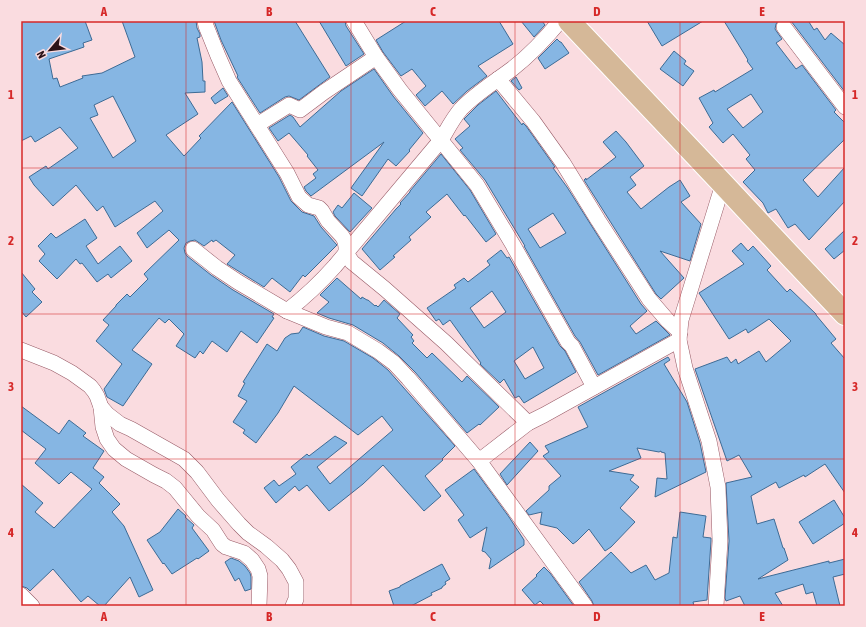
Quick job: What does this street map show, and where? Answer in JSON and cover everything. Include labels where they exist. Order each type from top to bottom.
[{"type":"main road","points":[[569,21],[845,314]]},
{"type":"street","points":[[205,21],[229,80],[287,173],[299,197],[308,205],[322,211],[328,221],[345,241],[346,253],[352,262],[446,343],[528,423]]},
{"type":"street","points":[[354,21],[376,57],[400,90],[477,185],[568,342],[572,346],[594,388]]},
{"type":"street","points":[[287,311],[304,298],[335,266],[441,140],[453,120],[462,109],[513,68],[545,39],[560,21]]},
{"type":"street","points":[[784,27],[845,107]]},
{"type":"street","points":[[257,125],[289,106],[300,110],[376,57]]},
{"type":"street","points":[[498,80],[532,121],[563,163],[649,299],[680,336]]},
{"type":"street","points":[[716,606],[720,541],[718,487],[709,441],[685,368],[680,336],[681,320],[724,184]]},
{"type":"street","points":[[193,249],[216,268],[287,311],[326,327],[348,333],[378,350],[394,363],[479,461],[585,606]]},
{"type":"street","points":[[479,461],[528,423],[594,388],[680,336]]},
{"type":"street","points":[[21,350],[72,372],[90,386],[94,391],[101,407],[107,414],[120,424],[184,459],[197,472],[234,519],[248,533],[282,560],[289,569],[296,582],[296,599],[293,606]]},
{"type":"street","points":[[101,407],[103,427],[107,439],[114,449],[126,459],[166,481],[175,488],[198,516],[213,530],[222,544],[226,547],[244,553],[252,560],[258,569],[260,576],[259,606]]},
{"type":"street","points":[[21,595],[32,606]]},
{"type":"building","points":[[21,21],[85,21],[92,40],[83,43],[84,47],[49,59],[53,79],[57,78],[60,87],[83,78],[82,76],[102,73],[135,57],[122,21],[196,21],[200,34],[200,37],[197,38],[202,62],[203,81],[205,81],[205,92],[185,93],[198,114],[166,135],[184,156],[201,138],[199,136],[232,102],[279,177],[291,201],[302,212],[314,216],[321,227],[337,245],[305,277],[303,275],[290,292],[272,278],[264,287],[227,264],[235,255],[216,240],[213,242],[212,240],[204,246],[195,240],[186,243],[184,248],[187,256],[233,290],[274,314],[272,317],[274,318],[257,343],[241,331],[227,352],[212,341],[203,354],[200,351],[195,358],[176,346],[184,334],[169,319],[165,323],[159,318],[132,350],[152,364],[123,406],[107,397],[104,389],[122,364],[96,341],[109,325],[103,320],[127,294],[130,297],[148,279],[144,274],[179,240],[169,230],[147,248],[137,233],[163,211],[155,201],[115,227],[103,206],[97,211],[76,185],[53,206],[34,185],[29,177],[46,166],[48,169],[78,148],[60,127],[35,142],[31,136],[21,141]],"holes":[[[113,96],[136,141],[113,158],[90,118],[98,115],[94,105]]]},
{"type":"building","points":[[214,21],[295,21],[330,77],[299,100],[289,96],[285,97],[260,113],[237,77],[238,76]]},
{"type":"building","points":[[319,21],[345,21],[346,26],[364,54],[346,66]]},
{"type":"building","points":[[406,21],[499,21],[513,44],[478,66],[487,76],[453,104],[442,91],[425,106],[416,95],[426,86],[412,69],[401,76],[376,40]]},
{"type":"building","points":[[521,21],[542,21],[545,25],[534,37]]},
{"type":"building","points":[[647,21],[703,21],[662,46]]},
{"type":"building","points":[[724,21],[778,21],[775,29],[782,39],[776,43],[796,69],[802,65],[836,110],[834,112],[845,123],[845,139],[803,180],[818,197],[845,167],[845,201],[809,240],[795,224],[788,228],[776,209],[768,213],[763,203],[743,182],[755,170],[746,159],[750,155],[733,134],[723,143],[709,127],[713,123],[699,98],[714,90],[715,92],[753,69],[747,61],[748,60]],"holes":[[[751,94],[763,112],[743,128],[727,109]]]},
{"type":"building","points":[[791,21],[810,21],[809,22],[814,30],[817,28],[825,40],[831,33],[845,45],[845,92]]},
{"type":"building","points":[[557,39],[569,53],[545,69],[538,58]]},
{"type":"building","points":[[674,51],[686,61],[684,64],[694,71],[683,86],[660,69]]},
{"type":"building","points":[[374,69],[393,96],[423,133],[409,150],[410,151],[396,166],[388,159],[362,196],[351,188],[384,142],[311,196],[304,187],[316,178],[313,174],[318,170],[307,156],[308,155],[289,133],[278,141],[269,128],[290,115],[300,127],[341,91]]},
{"type":"building","points":[[516,77],[522,88],[519,90],[511,81]]},
{"type":"building","points":[[223,88],[228,96],[215,104],[211,98]]},
{"type":"building","points":[[496,91],[522,125],[523,123],[526,126],[555,167],[553,168],[567,187],[641,304],[647,311],[630,326],[636,334],[656,321],[670,335],[598,375],[525,246],[485,180],[460,150],[463,148],[455,139],[470,126],[464,119],[478,105]],"holes":[[[553,213],[566,233],[540,248],[528,229]]]},
{"type":"building","points":[[616,131],[644,166],[630,177],[636,185],[627,192],[641,209],[680,180],[690,196],[681,202],[701,224],[690,261],[660,251],[684,278],[661,299],[656,294],[584,180],[616,157],[603,142]]},
{"type":"building","points":[[441,154],[470,190],[496,234],[486,242],[447,194],[426,212],[431,217],[409,237],[411,240],[380,270],[362,249],[401,204],[400,203]]},
{"type":"building","points":[[354,193],[372,208],[350,232],[333,212],[338,205],[342,208]]},
{"type":"building","points":[[85,219],[97,238],[86,246],[98,264],[120,246],[132,261],[111,278],[108,274],[97,282],[82,263],[80,264],[76,259],[57,279],[39,261],[45,254],[38,246],[51,233],[56,238]]},
{"type":"building","points":[[845,230],[845,250],[834,259],[825,249]]},
{"type":"building","points":[[741,243],[748,251],[753,246],[771,266],[767,270],[787,292],[790,289],[816,314],[836,339],[831,343],[845,359],[845,493],[825,464],[805,477],[804,475],[779,488],[776,482],[751,496],[757,524],[774,519],[788,560],[758,579],[829,561],[829,563],[845,559],[845,574],[833,577],[840,606],[817,606],[813,592],[806,594],[803,584],[775,593],[783,606],[745,606],[740,596],[726,601],[725,598],[729,541],[726,483],[752,477],[739,455],[727,461],[695,369],[727,357],[731,363],[736,359],[738,364],[759,351],[766,362],[791,341],[769,319],[748,333],[746,329],[729,339],[699,293],[744,264],[732,251]]},
{"type":"building","points":[[501,250],[507,258],[509,257],[576,372],[524,403],[519,396],[515,398],[504,379],[500,383],[480,364],[481,363],[450,320],[443,325],[439,319],[436,321],[427,308],[456,288],[454,285],[464,278],[468,282],[490,265],[487,261]],"holes":[[[492,291],[506,312],[484,328],[470,308]],[[533,347],[544,368],[525,379],[514,361]]]},
{"type":"building","points":[[21,272],[35,289],[32,292],[42,302],[26,317],[21,311]]},
{"type":"building","points":[[337,278],[361,299],[362,297],[368,300],[375,306],[376,305],[378,307],[384,300],[400,314],[397,318],[413,335],[411,337],[414,341],[412,343],[427,358],[432,353],[462,382],[467,376],[499,407],[480,425],[479,424],[467,433],[415,372],[383,343],[353,325],[317,313],[329,302],[320,295]]},
{"type":"building","points":[[303,327],[324,336],[344,341],[373,358],[388,370],[455,446],[442,459],[443,460],[425,476],[441,496],[424,511],[383,465],[363,484],[329,511],[307,485],[299,491],[295,486],[276,503],[264,488],[274,480],[279,486],[296,474],[291,467],[307,454],[309,456],[335,436],[347,443],[317,467],[330,484],[393,430],[382,416],[358,435],[294,386],[278,413],[256,443],[243,433],[245,430],[233,422],[247,401],[238,396],[245,383],[243,382],[267,344],[277,351],[285,338],[291,334],[299,333]]},
{"type":"building","points":[[668,357],[670,360],[664,364],[687,402],[700,443],[706,472],[655,497],[657,478],[667,479],[665,453],[661,451],[659,452],[637,448],[641,458],[609,471],[634,475],[630,480],[639,487],[620,508],[635,522],[611,547],[605,551],[589,529],[573,544],[557,528],[540,524],[542,512],[529,515],[526,511],[549,490],[549,486],[561,476],[543,456],[549,452],[545,446],[588,427],[578,407]]},
{"type":"building","points":[[21,406],[59,434],[69,420],[86,433],[83,436],[104,451],[93,468],[104,477],[99,483],[120,504],[112,512],[124,526],[153,590],[139,597],[130,577],[104,606],[100,606],[88,596],[81,602],[53,569],[30,591],[21,586],[21,484],[43,503],[35,512],[54,528],[92,489],[71,472],[59,484],[35,463],[46,449],[21,430]]},
{"type":"building","points":[[530,442],[538,451],[507,485],[500,474]]},
{"type":"building","points":[[474,469],[524,540],[524,545],[489,569],[491,559],[485,552],[482,551],[487,527],[470,538],[458,520],[464,515],[445,490]]},
{"type":"building","points":[[834,500],[845,518],[845,523],[813,544],[799,522]]},
{"type":"building","points":[[178,509],[194,525],[192,528],[209,551],[172,574],[164,563],[163,564],[147,540],[160,532]]},
{"type":"building","points":[[680,512],[706,516],[703,537],[711,538],[707,600],[693,602],[694,606],[594,606],[579,582],[611,552],[631,573],[646,565],[655,580],[669,573],[673,537],[677,538]]},
{"type":"building","points":[[231,558],[239,561],[250,573],[251,589],[245,591],[239,578],[235,581],[225,562]]},
{"type":"building","points":[[442,564],[450,579],[445,582],[446,584],[442,588],[411,606],[394,606],[389,591],[400,587]]},
{"type":"building","points":[[544,567],[574,606],[545,606],[540,601],[535,605],[522,590]]}]
